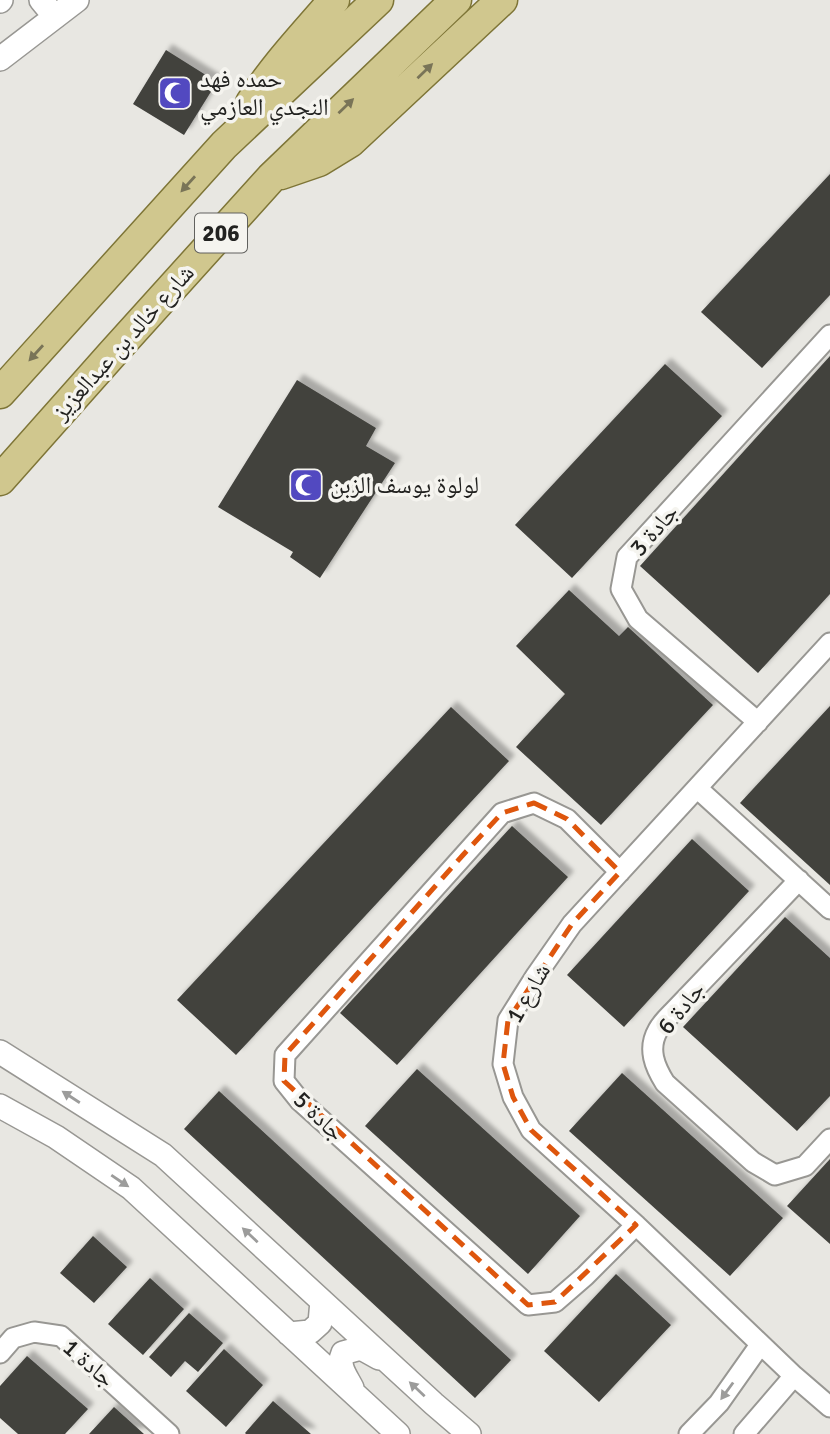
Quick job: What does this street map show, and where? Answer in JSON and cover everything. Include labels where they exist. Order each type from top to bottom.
[{"type":"main road","points":[[224,145],[266,79],[334,0]]},
{"type":"main road","name":"206","points":[[0,393],[224,145],[378,0]]},
{"type":"main road","name":"شارع خالد بن عبدالعزيز","points":[[0,480],[271,178],[456,0]]},
{"type":"main road","points":[[271,178],[320,161],[351,142],[502,0]]},
{"type":"street","points":[[0,59],[48,9],[77,0]]},
{"type":"street","name":"جادة 3","points":[[758,722],[638,620],[621,589],[628,557],[830,335]]},
{"type":"street","name":"شارع 1","points":[[830,643],[572,924],[508,1020],[503,1064],[513,1097],[531,1130],[830,1407]]},
{"type":"street","points":[[697,788],[830,909]]},
{"type":"street","name":"جادة 5","points":[[620,872],[567,819],[534,803],[502,813],[285,1055],[284,1081],[300,1101],[528,1305],[555,1303],[636,1225]]},
{"type":"street","name":"جادة 6","points":[[799,880],[672,1013],[657,1031],[652,1050],[655,1068],[665,1083],[753,1162],[775,1175],[805,1166],[830,1139]]},
{"type":"street","points":[[0,1052],[163,1155],[388,1363],[469,1434]]},
{"type":"street","points":[[0,1106],[55,1137],[131,1188],[398,1434]]},
{"type":"street","points":[[289,1334],[310,1332],[320,1323],[322,1301]]},
{"type":"street","name":"جادة 1","points":[[0,1353],[13,1338],[34,1332],[61,1336],[169,1434]]},
{"type":"street","points":[[689,1434],[719,1403],[760,1345]]},
{"type":"street","points":[[358,1396],[342,1370],[340,1360],[343,1353],[361,1348],[388,1363]]},
{"type":"street","points":[[744,1434],[794,1376]]},
{"type":"highlighted area","points":[[534,803],[567,819],[620,872],[572,924],[508,1020],[503,1064],[513,1097],[531,1130],[636,1225],[555,1302],[528,1305],[284,1081],[285,1055],[463,855],[502,813]]},
{"type":"building","name":"حمده فهد النجدي العازمي","points":[[166,50],[217,82],[184,135],[133,104]]},
{"type":"building","points":[[830,174],[830,295],[762,368],[701,312]]},
{"type":"building","points":[[830,356],[830,594],[758,673],[640,566]]},
{"type":"building","points":[[665,364],[722,416],[572,578],[515,525]]},
{"type":"building","name":"لولوة يوسف الزبن","points":[[297,380],[376,428],[366,446],[395,463],[320,578],[290,557],[293,552],[218,507]]},
{"type":"building","points":[[569,590],[619,636],[628,627],[713,705],[601,825],[516,747],[565,694],[516,646]]},
{"type":"building","points":[[830,706],[830,885],[740,803]]},
{"type":"building","points":[[451,707],[509,761],[236,1055],[177,1000]]},
{"type":"building","points":[[512,826],[568,877],[397,1065],[340,1013]]},
{"type":"building","points":[[692,839],[749,891],[624,1027],[567,975]]},
{"type":"building","points":[[785,917],[830,958],[830,1096],[797,1131],[683,1027]]},
{"type":"building","points":[[417,1069],[580,1216],[528,1274],[365,1126]]},
{"type":"building","points":[[622,1073],[783,1218],[730,1276],[569,1131]]},
{"type":"building","points":[[219,1091],[511,1360],[475,1398],[184,1129]]},
{"type":"building","points":[[830,1159],[830,1244],[787,1206]]},
{"type":"building","points":[[93,1236],[127,1267],[94,1303],[60,1273]]},
{"type":"building","points":[[616,1274],[671,1325],[599,1402],[544,1351]]},
{"type":"building","points":[[150,1278],[184,1309],[143,1355],[108,1324]]},
{"type":"building","points":[[189,1313],[223,1343],[198,1372],[185,1361],[171,1377],[149,1357]]},
{"type":"building","points":[[224,1349],[263,1385],[226,1427],[186,1391]]},
{"type":"building","points":[[27,1356],[88,1409],[65,1434],[18,1434],[0,1418],[0,1386]]},
{"type":"building","points":[[273,1401],[311,1434],[246,1434]]},
{"type":"building","points":[[114,1407],[144,1434],[89,1434]]},
{"type":"place","name":"حمده فهد النجدي العازمي","points":[[175,93]]},
{"type":"place","name":"لولوة يوسف الزبن","points":[[306,485]]}]
